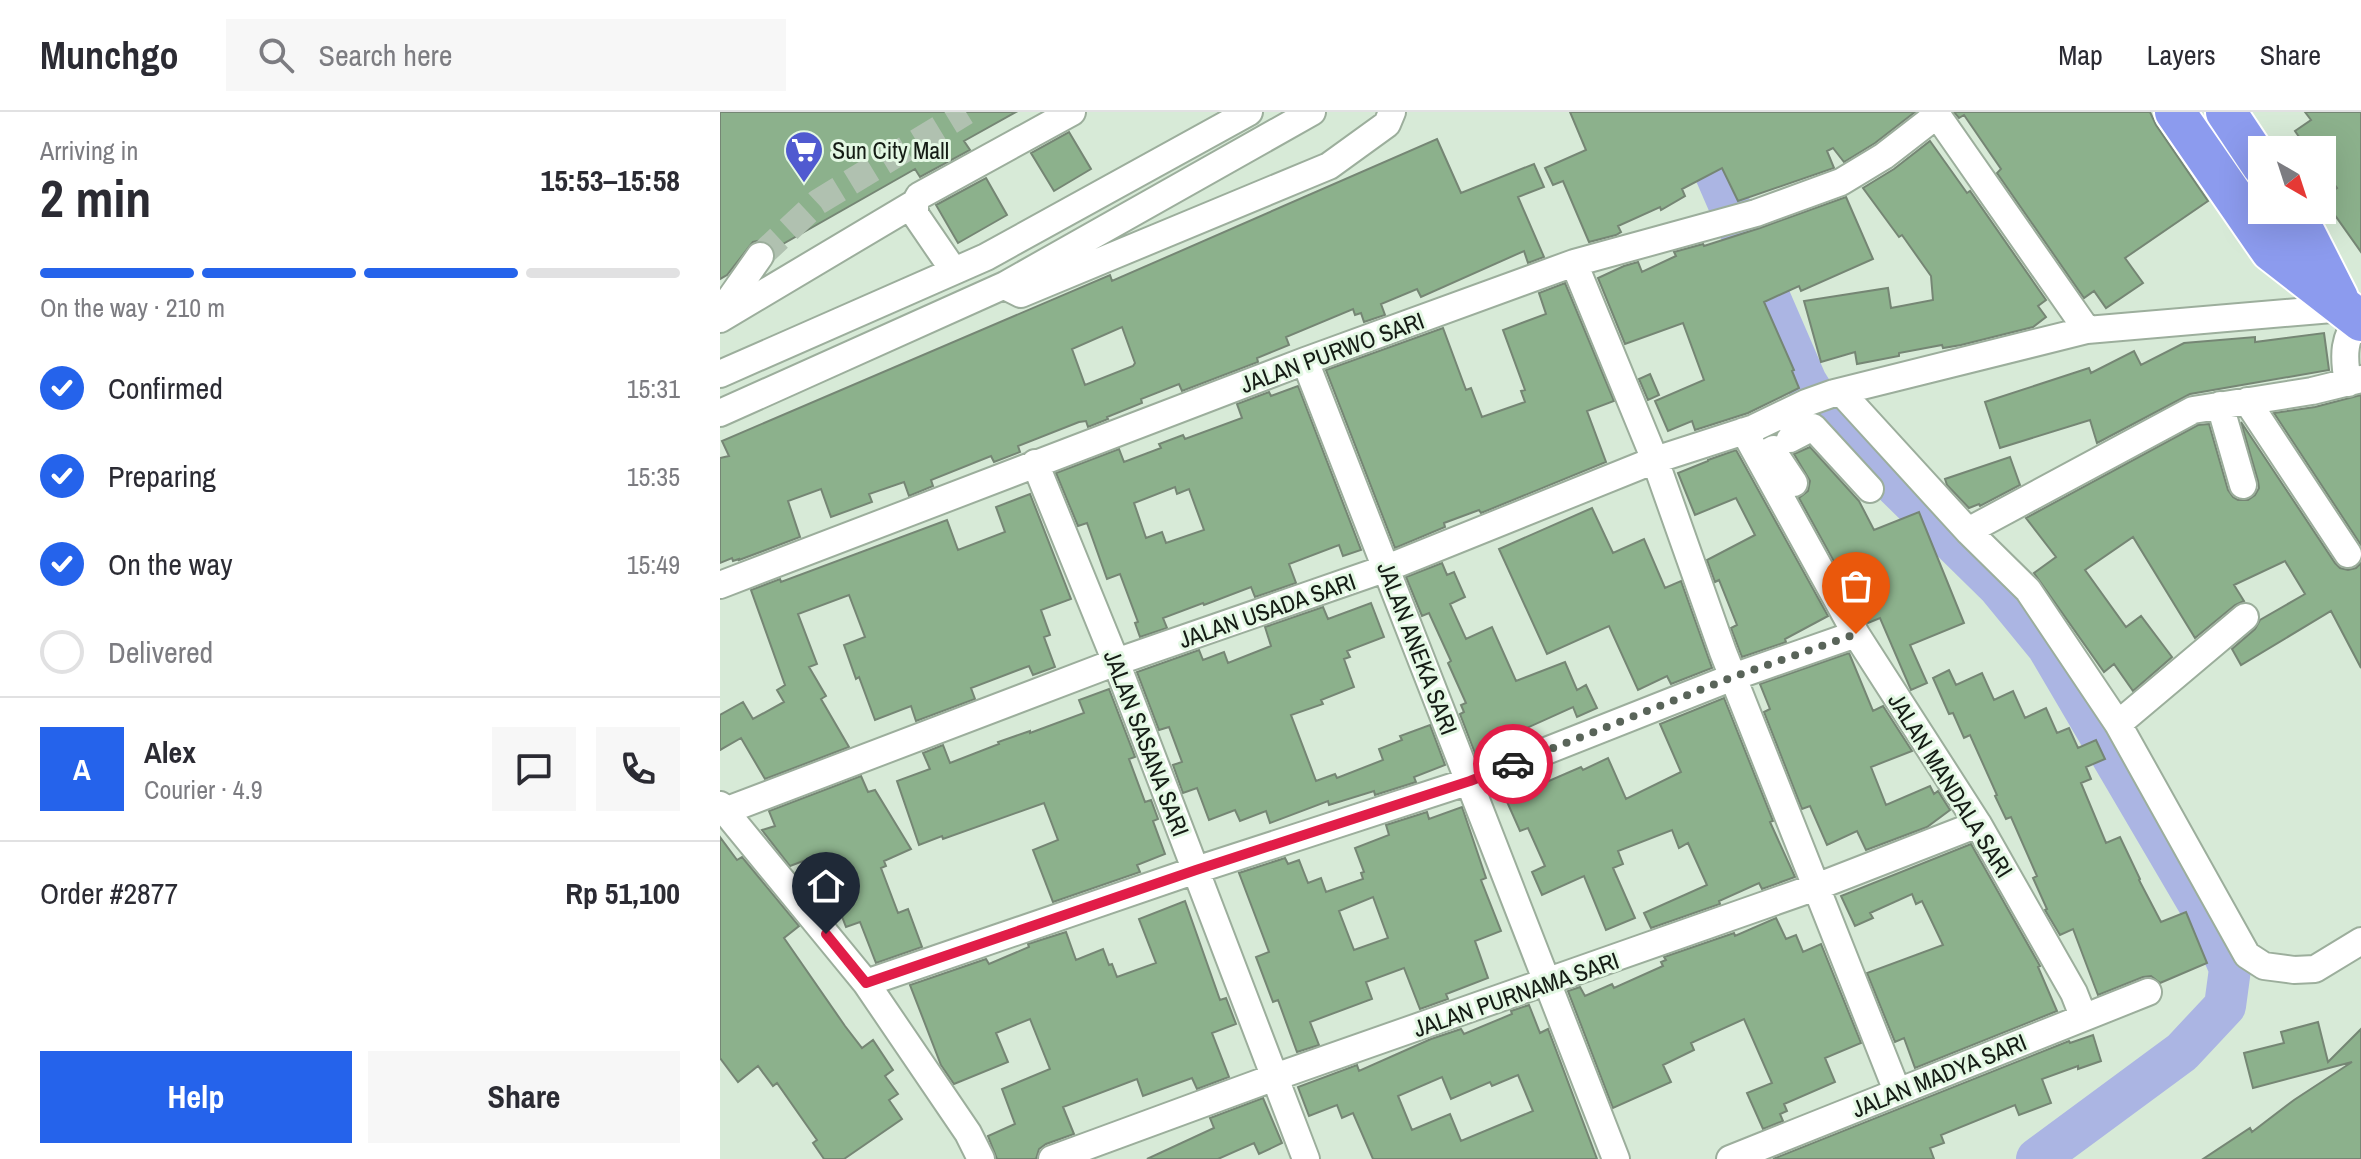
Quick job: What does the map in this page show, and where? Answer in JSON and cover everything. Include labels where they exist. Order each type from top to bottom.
[{"type":"highway","points":[[2175,112],[2271,251],[2356,316]]},
{"type":"highway","points":[[2226,112],[2248,145]]},
{"type":"highway","points":[[2300,224],[2356,316]]},
{"type":"street","points":[[720,319],[915,203],[919,196],[1072,112]]},
{"type":"street","points":[[720,374],[986,257],[1249,112]]},
{"type":"street","points":[[720,413],[1005,285],[1312,112]]},
{"type":"street","points":[[986,257],[1005,285],[1021,294],[1329,166],[1387,124],[1392,112]]},
{"type":"street","points":[[1936,114],[2087,330]]},
{"type":"street","name":"JALAN PURWO SARI","points":[[720,585],[1305,361],[1574,263],[1756,213],[1841,182],[1884,156],[1936,114]]},
{"type":"street","points":[[915,203],[915,214],[954,271]]},
{"type":"street","points":[[720,313],[760,256]]},
{"type":"street","points":[[1574,263],[1655,460],[1733,677],[1897,1091]]},
{"type":"street","points":[[1968,531],[2193,410],[2355,381],[2344,361],[2346,341],[2356,316]]},
{"type":"street","name":"JALAN USADA SARI","points":[[723,808],[1116,662],[1387,568],[1655,460],[1744,431],[1783,428],[1806,403],[1838,393],[2087,330],[2356,316]]},
{"type":"street","name":"JALAN ANEKA SARI","points":[[1305,361],[1616,1159]]},
{"type":"street","points":[[1838,393],[2028,590],[2118,724],[2247,955],[2264,966],[2315,969],[2361,941]]},
{"type":"street","points":[[2247,401],[2348,554]]},
{"type":"street","points":[[2220,405],[2243,485]]},
{"type":"street","points":[[1794,483],[1772,450],[1783,428],[1813,427],[1870,489]]},
{"type":"street","name":"JALAN MANDALA SARI","points":[[1744,431],[1856,634],[1978,824],[2074,993],[2083,1016]]},
{"type":"street","name":"JALAN SASANA SARI","points":[[1035,463],[1116,662],[1306,1159]]},
{"type":"street","points":[[2118,724],[2245,617]]},
{"type":"street","points":[[866,983],[1196,870],[1470,781],[1733,677],[1856,634]]},
{"type":"street","points":[[723,808],[866,983],[968,1133],[981,1159]]},
{"type":"street","name":"JALAN PURNAMA SARI","points":[[1052,1159],[1275,1077],[1816,887],[1978,824]]},
{"type":"street","name":"JALAN MADYA SARI","points":[[1730,1159],[2148,992]]},
{"type":"building","name":"Sun City Mall","points":[[720,112],[1016,112],[964,141],[970,150],[920,177],[915,169],[774,249],[762,240],[753,242],[727,275],[720,279]]},
{"type":"building","points":[[1570,112],[1915,112],[1844,162],[1833,148],[1827,151],[1834,168],[1738,201],[1722,168],[1682,189],[1685,196],[1661,210],[1660,207],[1618,226],[1621,232],[1616,235],[1589,242],[1563,181],[1553,185],[1545,168],[1586,150]]},
{"type":"building","points":[[1954,112],[2150,112],[2208,201],[2125,258],[2143,283],[2106,308],[2094,291],[2084,298],[1997,173],[2001,169],[1964,115],[1959,118]]},
{"type":"building","points":[[2305,112],[2361,112],[2361,252],[2336,217],[2336,136],[2298,136],[2295,131],[2311,120]]},
{"type":"building","points":[[1069,132],[1091,169],[1054,191],[1031,153]]},
{"type":"building","points":[[1437,139],[1461,193],[1534,164],[1544,187],[1518,197],[1544,257],[1528,263],[1524,251],[1421,297],[1417,289],[1381,304],[1385,315],[1364,322],[1361,313],[1355,315],[1353,309],[1286,337],[1289,345],[1257,358],[1258,362],[1182,391],[1179,384],[1141,399],[1142,403],[1088,427],[1086,421],[1079,422],[1018,446],[1020,452],[994,462],[991,456],[931,480],[933,486],[909,496],[904,482],[869,494],[872,502],[831,517],[821,489],[788,501],[800,537],[739,560],[733,561],[732,558],[720,563],[720,458],[729,456],[722,441],[1110,275],[1112,281]],"holes":[[[1122,327],[1135,363],[1085,385],[1072,349]]]},
{"type":"building","points":[[1930,141],[1967,193],[1970,191],[2046,300],[2038,306],[2046,317],[2033,327],[1961,345],[1943,348],[1942,345],[1857,364],[1855,352],[1821,362],[1804,301],[1888,288],[1891,308],[1933,300],[1931,276],[1863,188]]},
{"type":"building","points":[[986,178],[1007,215],[958,243],[936,205]]},
{"type":"building","points":[[1846,197],[1873,259],[1801,291],[1799,286],[1764,302],[1799,388],[1748,413],[1695,430],[1692,421],[1668,431],[1655,401],[1704,380],[1683,323],[1625,344],[1598,278],[1638,262],[1642,272],[1676,256],[1674,252],[1704,246]]},
{"type":"building","points":[[1565,283],[1614,401],[1587,411],[1606,462],[1481,513],[1479,510],[1444,523],[1445,527],[1395,548],[1326,370],[1443,328],[1466,390],[1471,388],[1482,417],[1525,402],[1521,391],[1525,390],[1503,330],[1546,314],[1539,293]]},
{"type":"building","points":[[2324,333],[2329,370],[2190,394],[2097,443],[2090,420],[2000,448],[1985,402],[2089,368],[2091,373],[2134,351],[2141,365],[2184,343],[2255,337],[2255,342]]},
{"type":"building","points":[[1650,374],[1659,395],[1648,400],[1639,379]]},
{"type":"building","points":[[1298,386],[1361,550],[1343,556],[1339,545],[1289,564],[1296,583],[1255,597],[1251,587],[1203,603],[1163,618],[1167,628],[1140,637],[1135,623],[1138,622],[1120,574],[1107,579],[1087,523],[1078,526],[1056,473],[1119,449],[1124,462],[1161,448],[1159,444],[1183,435],[1185,439],[1242,418],[1237,404],[1269,392],[1271,396]],"holes":[[[1175,487],[1177,494],[1189,489],[1204,530],[1166,543],[1162,532],[1146,538],[1134,503]]]},
{"type":"building","points":[[2361,395],[2361,545],[2274,413],[2315,407]]},
{"type":"building","points":[[2241,422],[2335,563],[2348,570],[2361,563],[2361,668],[2331,611],[2241,665],[2232,649],[2255,629],[2260,620],[2305,594],[2285,561],[2234,585],[2244,601],[2195,638],[2133,537],[2085,570],[2126,627],[2141,616],[2172,657],[2133,691],[2114,664],[2104,672],[2034,573],[2056,557],[2026,518],[2198,425],[2209,424],[2228,490],[2238,500],[2248,500],[2259,488]]},
{"type":"building","points":[[1810,447],[1859,501],[1874,530],[1919,512],[1964,623],[1910,645],[1927,683],[1911,690],[1880,618],[1868,623],[1799,498],[1808,491],[1810,481],[1794,454]]},
{"type":"building","points":[[1736,450],[1828,616],[1785,639],[1786,642],[1742,657],[1731,628],[1737,625],[1719,580],[1715,582],[1707,560],[1755,535],[1736,498],[1695,515],[1678,473]]},
{"type":"building","points":[[2010,457],[2020,485],[1980,506],[1969,508],[1947,485],[1945,479]]},
{"type":"building","points":[[1030,494],[1071,599],[1041,610],[1050,635],[1044,637],[1055,667],[1033,675],[1029,666],[971,688],[975,699],[916,721],[911,706],[875,720],[844,645],[865,637],[849,595],[798,614],[817,664],[809,667],[826,696],[821,699],[849,747],[765,779],[741,738],[720,750],[720,715],[743,702],[753,719],[784,702],[777,690],[785,685],[751,590],[780,579],[781,582],[947,520],[958,550],[1005,532],[996,507]]},
{"type":"building","points":[[1592,508],[1613,553],[1644,539],[1665,588],[1681,581],[1712,668],[1671,684],[1667,676],[1638,690],[1609,626],[1547,654],[1499,549]]},
{"type":"building","points":[[1442,563],[1447,575],[1454,572],[1465,597],[1450,604],[1466,639],[1492,627],[1516,681],[1565,662],[1577,690],[1586,685],[1597,708],[1577,717],[1573,707],[1518,732],[1523,743],[1478,761],[1460,714],[1464,712],[1461,705],[1466,703],[1448,663],[1451,661],[1429,613],[1422,616],[1406,577]]},
{"type":"building","points":[[1371,603],[1384,637],[1347,651],[1350,657],[1344,659],[1354,687],[1321,700],[1323,704],[1291,715],[1316,781],[1335,774],[1337,778],[1383,760],[1379,749],[1402,740],[1400,736],[1430,725],[1445,765],[1414,777],[1416,782],[1329,805],[1328,801],[1270,823],[1266,811],[1240,821],[1235,810],[1209,820],[1197,788],[1183,793],[1173,765],[1182,762],[1169,727],[1159,730],[1137,672],[1199,650],[1203,660],[1224,652],[1228,663],[1271,646],[1265,627],[1323,607],[1328,619]]},
{"type":"building","points":[[1849,653],[1873,711],[1883,706],[1912,751],[1871,767],[1886,805],[1930,786],[1934,794],[1938,791],[1950,810],[1927,827],[1866,850],[1857,831],[1827,845],[1810,806],[1802,809],[1764,712],[1770,709],[1760,684]]},
{"type":"building","points":[[1949,670],[1956,685],[1982,673],[1994,700],[2013,691],[2025,718],[2046,708],[2057,733],[2069,728],[2078,748],[2096,740],[2105,759],[2086,767],[2091,779],[2081,783],[2106,843],[2120,837],[2161,922],[2186,912],[2207,963],[2160,983],[2151,976],[2143,977],[2098,995],[2073,929],[2060,935],[2045,910],[2033,878],[2037,876],[2011,817],[2006,819],[1970,735],[1964,738],[1953,713],[1949,714],[1933,678]]},
{"type":"building","points":[[1109,689],[1135,757],[1129,759],[1145,802],[1151,800],[1158,819],[1153,821],[1165,854],[1137,865],[1140,872],[1053,902],[1033,850],[1058,840],[1044,803],[919,845],[897,781],[930,769],[923,753],[943,745],[950,763],[998,742],[1084,713],[1079,700]]},
{"type":"building","points":[[1724,698],[1773,821],[1770,822],[1795,877],[1762,889],[1759,883],[1719,901],[1720,904],[1651,928],[1644,913],[1707,885],[1688,843],[1679,848],[1672,830],[1618,851],[1623,864],[1613,868],[1635,918],[1606,930],[1584,876],[1542,895],[1532,872],[1545,866],[1528,828],[1520,831],[1500,786],[1536,772],[1542,784],[1608,758],[1626,799],[1681,772],[1660,724]]},
{"type":"building","points":[[861,776],[868,792],[875,790],[911,849],[884,861],[886,866],[881,868],[898,913],[908,909],[922,947],[876,963],[860,922],[846,927],[831,888],[823,891],[811,858],[790,866],[762,830],[775,826],[769,811]]},
{"type":"building","points":[[1462,807],[1486,878],[1481,880],[1501,931],[1475,941],[1488,978],[1446,994],[1448,999],[1420,1009],[1404,968],[1366,982],[1372,999],[1310,1022],[1319,1045],[1297,1052],[1278,1000],[1273,1002],[1256,957],[1269,952],[1239,873],[1285,858],[1288,864],[1299,860],[1308,883],[1321,878],[1326,892],[1363,879],[1361,873],[1364,872],[1355,848],[1389,835],[1386,825],[1427,812],[1429,819]],"holes":[[[1373,897],[1388,938],[1354,950],[1339,911]]]},
{"type":"building","points":[[720,837],[737,860],[742,857],[799,926],[784,938],[845,1026],[862,1048],[873,1040],[893,1070],[885,1076],[898,1094],[889,1100],[902,1119],[844,1159],[824,1159],[813,1143],[817,1140],[777,1083],[773,1086],[758,1066],[738,1082],[720,1058]]},
{"type":"building","points":[[1971,844],[2040,966],[2057,1011],[1915,1068],[1904,1038],[1895,1042],[1867,973],[1943,945],[1922,901],[1916,904],[1912,894],[1870,913],[1873,918],[1855,926],[1841,896]]},
{"type":"building","points":[[1185,901],[1220,1000],[1226,998],[1236,1024],[1212,1033],[1229,1077],[1197,1089],[1192,1078],[1143,1096],[1137,1079],[1063,1107],[1074,1134],[1046,1144],[1039,1149],[1036,1159],[997,1159],[988,1136],[1015,1124],[1002,1089],[1050,1069],[1030,1019],[996,1033],[1008,1062],[954,1084],[941,1065],[910,985],[986,959],[989,964],[1029,947],[1028,944],[1066,932],[1076,960],[1103,949],[1117,977],[1156,963],[1139,919]]},
{"type":"building","points":[[1776,918],[1786,939],[1796,935],[1803,952],[1821,944],[1861,1043],[1825,1058],[1835,1082],[1784,1104],[1787,1111],[1780,1114],[1783,1121],[1763,1129],[1747,1093],[1772,1083],[1744,1019],[1691,1043],[1694,1050],[1663,1065],[1671,1082],[1613,1108],[1568,991],[1580,987],[1585,996],[1612,984],[1614,988],[1663,966],[1661,962],[1666,960],[1664,957],[1734,933],[1735,936]]},
{"type":"building","points":[[1529,1005],[1540,1033],[1548,1029],[1597,1159],[1373,1159],[1353,1113],[1342,1118],[1337,1105],[1309,1116],[1298,1087],[1357,1065],[1359,1071],[1461,1029],[1464,1034],[1512,1014],[1511,1011]],"holes":[[[1518,1075],[1533,1111],[1461,1141],[1450,1114],[1412,1130],[1398,1096],[1442,1077],[1451,1099],[1490,1082],[1492,1086]]]},
{"type":"building","points":[[2318,1022],[2328,1062],[2361,1029],[2361,1159],[2203,1159],[2250,1128],[2252,1132],[2352,1062],[2253,1088],[2244,1053],[2284,1043],[2281,1032]]},
{"type":"building","points":[[2093,1035],[2101,1061],[2042,1079],[2051,1103],[2019,1115],[2015,1105],[1941,1135],[1944,1143],[1930,1148],[1934,1159],[1773,1159],[2069,1041]]},
{"type":"building","points":[[1263,1098],[1282,1143],[1259,1154],[1254,1143],[1218,1159],[1147,1159],[1214,1128],[1210,1118]]},
{"type":"waterway","points":[[1689,112],[1806,382],[1830,421],[1998,586],[2048,647],[2213,928],[2230,969],[2225,1006],[2182,1052],[2037,1159]]},
{"type":"tunnel","points":[[760,256],[818,202],[966,112]]},
{"type":"way so far","points":[[1513,764],[1733,677],[1856,634]]},
{"type":"place","name":"Sun City Mall","points":[[804,184]]},
{"type":"route","points":[[826,934],[866,983],[1513,764]]}]
